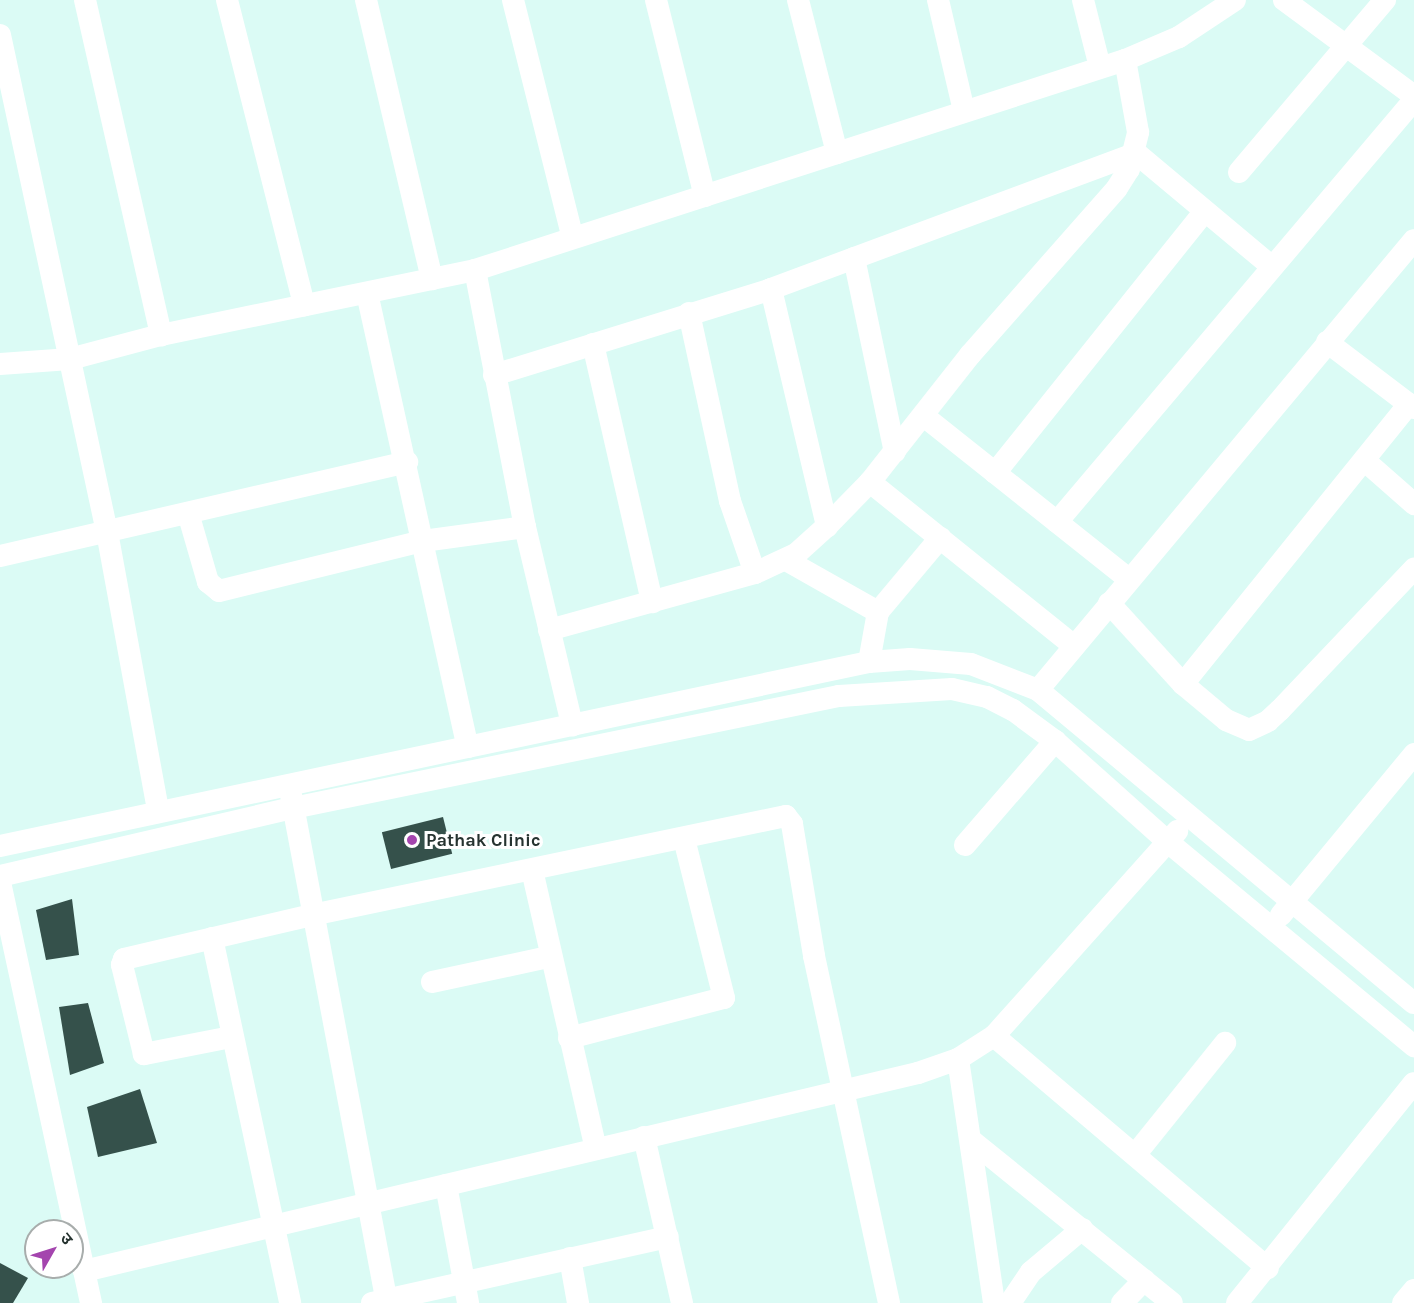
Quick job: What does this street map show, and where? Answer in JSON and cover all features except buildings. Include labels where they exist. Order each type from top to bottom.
[{"type":"street","points":[[85,0],[161,335]]},
{"type":"street","points":[[227,0],[304,305]]},
{"type":"street","points":[[366,0],[432,279]]},
{"type":"street","points":[[513,0],[573,238]]},
{"type":"street","points":[[656,0],[705,196]]},
{"type":"street","points":[[798,0],[837,153]]},
{"type":"street","points":[[938,0],[964,111]]},
{"type":"street","points":[[1083,0],[1100,67]]},
{"type":"street","points":[[0,364],[70,359],[161,335],[476,270],[1125,60],[1179,37],[1235,0]]},
{"type":"street","points":[[1057,522],[1414,98],[1284,0]]},
{"type":"street","points":[[1239,172],[1348,47],[1385,0]]},
{"type":"street","points":[[1,42],[107,532],[158,810]]},
{"type":"street","points":[[549,630],[755,573],[786,560],[827,526],[870,482],[925,417],[985,337],[1117,188],[1136,153],[1137,117],[1125,60]]},
{"type":"street","points":[[1136,153],[1271,266]]},
{"type":"street","points":[[494,375],[771,289],[1136,153]]},
{"type":"street","points":[[995,472],[1204,212]]},
{"type":"street","points":[[1038,690],[1414,240]]},
{"type":"street","points":[[854,258],[895,452]]},
{"type":"street","points":[[476,270],[494,375],[525,527],[572,725]]},
{"type":"street","points":[[771,289],[827,526]]},
{"type":"street","points":[[367,292],[407,462],[468,747]]},
{"type":"street","points":[[690,313],[730,501],[755,573]]},
{"type":"street","points":[[1183,684],[1364,460],[1411,406],[1327,342]]},
{"type":"street","points":[[592,344],[652,602]]},
{"type":"street","points":[[925,417],[1129,579]]},
{"type":"street","points":[[1364,460],[1414,504]]},
{"type":"street","points":[[0,556],[407,462]]},
{"type":"street","points":[[870,482],[1074,646]]},
{"type":"street","points":[[188,513],[208,582],[219,591],[423,541],[525,527]]},
{"type":"street","points":[[869,662],[878,612],[940,538]]},
{"type":"street","points":[[786,560],[878,612]]},
{"type":"street","points":[[1109,603],[1183,684],[1238,727],[1257,728],[1280,710],[1414,569]]},
{"type":"street","points":[[0,846],[158,810],[289,785],[869,662],[910,659],[971,664],[1038,690],[1291,903],[1414,1003]]},
{"type":"street","points":[[0,876],[293,808],[839,696],[898,690],[952,689],[987,697],[1012,710],[1055,741],[1168,842],[1414,1046]]},
{"type":"street","points":[[965,845],[1055,741]]},
{"type":"street","points":[[1271,928],[1414,754]]},
{"type":"street","points":[[289,785],[312,915],[370,1203],[382,1302],[463,1281],[668,1237]]},
{"type":"street","points":[[231,1037],[144,1054],[122,965],[130,956],[312,915],[684,839],[778,816],[790,818],[814,956],[890,1303]]},
{"type":"street","points":[[91,1303],[84,1271],[933,1069],[958,1059],[994,1036],[1189,818]]},
{"type":"street","points":[[569,1038],[723,998],[684,839]]},
{"type":"street","points":[[532,870],[549,957],[596,1149]]},
{"type":"street","points":[[0,882],[73,1219]]},
{"type":"street","points":[[212,938],[231,1037],[290,1303]]},
{"type":"street","points":[[432,982],[549,957]]},
{"type":"street","points":[[994,1036],[1268,1268]]},
{"type":"street","points":[[1135,1155],[1225,1043]]},
{"type":"street","points":[[958,1059],[972,1141],[994,1303]]},
{"type":"street","points":[[1237,1303],[1268,1268],[1414,1083]]},
{"type":"street","points":[[644,1137],[682,1303]]},
{"type":"street","points":[[972,1141],[1172,1303]]},
{"type":"street","points":[[446,1185],[468,1303]]},
{"type":"street","points":[[1010,1303],[1031,1272],[1082,1229]]},
{"type":"street","points":[[570,1258],[578,1303]]},
{"type":"street","points":[[1122,1303],[1144,1280]]},
{"type":"place","name":"Pathak Clinic","points":[[412,840]]}]
